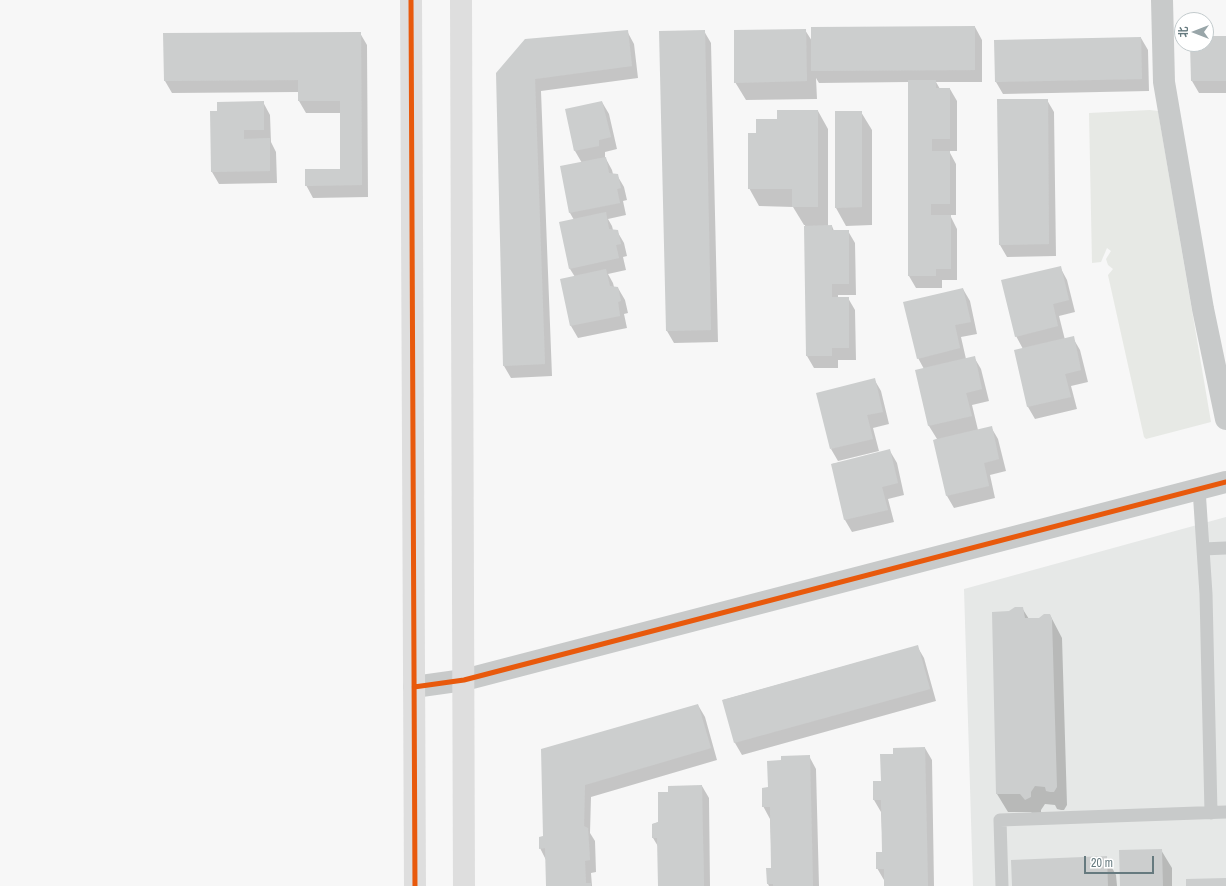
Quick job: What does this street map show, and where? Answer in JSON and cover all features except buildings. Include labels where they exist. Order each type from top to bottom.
[{"type":"street","points":[[411,0],[415,886]]},
{"type":"street","points":[[461,0],[464,886]]},
{"type":"street","points":[[1162,0],[1164,82],[1203,309],[1226,419]]},
{"type":"street","points":[[414,687],[464,680],[1226,482]]},
{"type":"lane","points":[[1200,489],[1206,594],[1211,813]]},
{"type":"lane","points":[[1203,549],[1226,548]]},
{"type":"lane","points":[[1002,886],[1000,820],[1226,812]]},
{"type":"shaded area","points":[[1150,110],[1158,111],[1211,422],[1146,439],[1144,437],[1108,275],[1113,269],[1108,265],[1106,259],[1111,251],[1107,248],[1101,262],[1092,263],[1089,113]]},
{"type":"shaded area","points":[[1226,517],[1226,886],[973,886],[964,589]]},
{"type":"cycle path","points":[[411,0],[415,886]]},
{"type":"cycle path","points":[[414,687],[464,680],[1226,482]]}]
